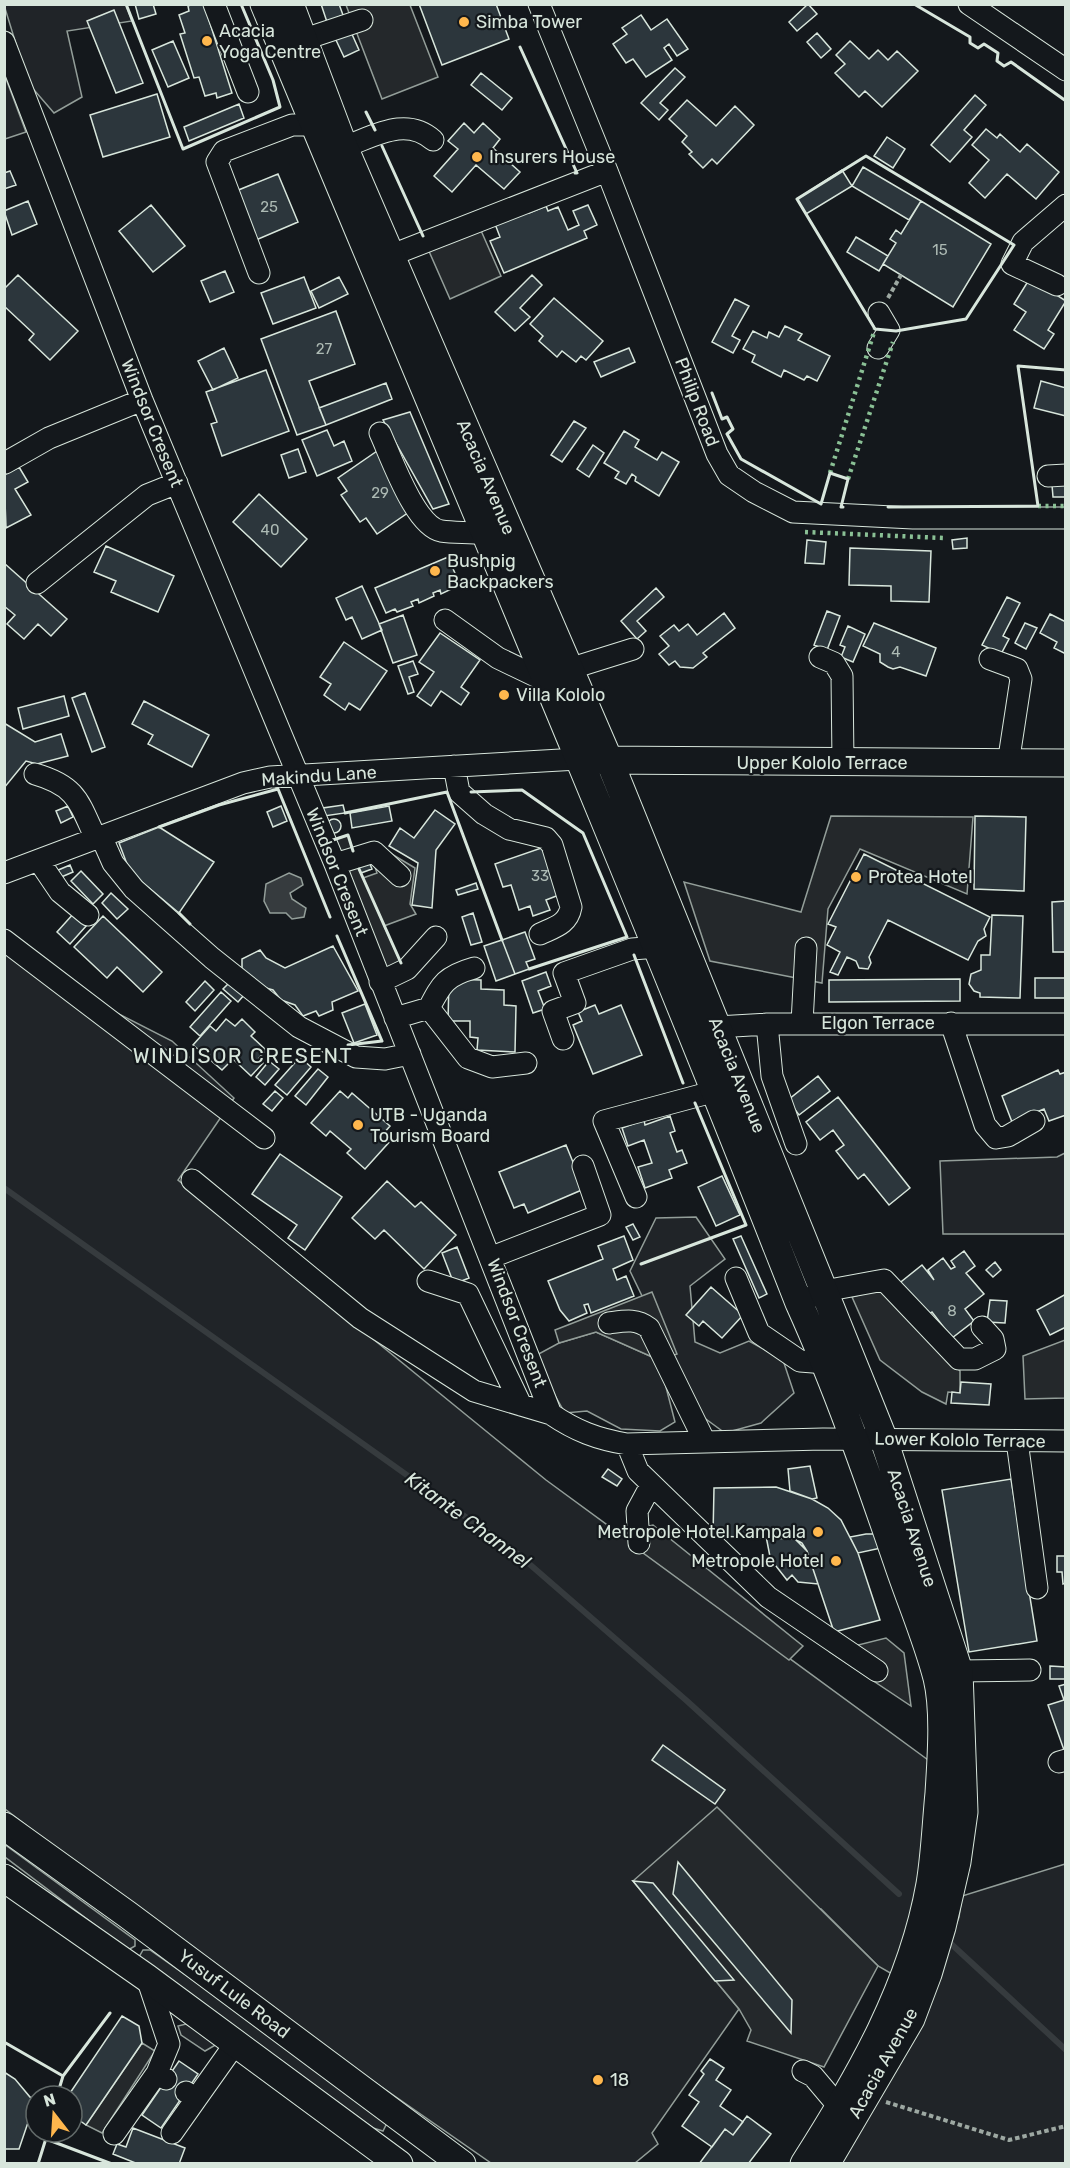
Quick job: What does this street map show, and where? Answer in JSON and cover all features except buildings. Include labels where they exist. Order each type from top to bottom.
[{"type":"main road","name":"Acacia Avenue","points":[[264,4],[484,534],[559,675],[609,760],[705,1032],[716,1091],[799,1303],[826,1363],[948,1676],[930,1886],[914,1948],[877,2040],[840,2108],[804,2163]]},
{"type":"main road","name":"Acacia Avenue","points":[[290,4],[344,147],[393,255],[559,675],[578,759],[658,947],[705,1032],[824,1291],[884,1440],[948,1676],[964,1812],[957,1862],[925,1983],[911,2019],[826,2163]]},
{"type":"main road","name":"Upper Kololo Terrace","points":[[578,759],[1065,763]]},
{"type":"main road","name":"Yusuf Lule Road","points":[[4,1826],[128,1915],[462,2163]]},
{"type":"main road","points":[[4,1878],[98,1942],[399,2163]]},
{"type":"main road","points":[[98,1942],[128,1915]]},
{"type":"main road","points":[[409,2123],[430,2163]]},
{"type":"street","points":[[214,4],[248,92]]},
{"type":"street","name":"Philip Road","points":[[539,4],[607,171],[717,454],[729,475],[754,492],[793,512],[913,518],[1065,518]]},
{"type":"street","points":[[969,4],[1065,70]]},
{"type":"street","points":[[304,39],[362,20]]},
{"type":"street","name":"Windsor Cresent","points":[[4,42],[142,400],[334,864],[492,1257],[551,1414]]},
{"type":"street","points":[[259,273],[218,162],[224,151],[292,125],[314,125]]},
{"type":"street","points":[[344,147],[398,128],[410,127],[423,131],[433,140]]},
{"type":"street","points":[[393,255],[607,171]]},
{"type":"street","points":[[1057,285],[1012,264],[1023,242],[1065,205]]},
{"type":"street","points":[[878,348],[889,330],[879,313]]},
{"type":"street","points":[[5,463],[49,438],[142,400]]},
{"type":"street","points":[[380,433],[413,504],[427,523],[440,531],[484,534]]},
{"type":"street","points":[[37,583],[147,495],[177,483]]},
{"type":"street","points":[[445,620],[498,658],[559,675],[633,649]]},
{"type":"street","points":[[820,657],[834,663],[842,676],[843,762]]},
{"type":"street","points":[[990,659],[1017,669],[1021,679],[1008,764]]},
{"type":"street","name":"Makindu Lane","points":[[4,873],[243,783],[270,777],[578,759]]},
{"type":"street","points":[[454,766],[459,792],[484,814],[509,829],[546,838],[552,845],[570,900],[569,916],[562,924],[540,934]]},
{"type":"street","points":[[35,774],[66,786],[79,802],[113,862],[134,888],[212,958],[298,1027],[356,1058],[385,1059],[410,1054]]},
{"type":"street","points":[[334,864],[374,852],[400,876]]},
{"type":"street","points":[[39,861],[60,892],[88,915]]},
{"type":"street","points":[[380,982],[407,969],[436,937]]},
{"type":"street","points":[[4,940],[264,1138]]},
{"type":"street","points":[[563,1039],[554,1011],[575,1003],[564,973],[632,949],[658,947]]},
{"type":"street","points":[[802,1023],[806,948]]},
{"type":"street","points":[[395,1018],[429,1008],[439,988],[451,975],[474,968]]},
{"type":"street","points":[[429,1008],[468,1058],[492,1067],[526,1063]]},
{"type":"street","name":"Elgon Terrace","points":[[705,1032],[767,1024],[802,1023],[1065,1024]]},
{"type":"street","points":[[951,1023],[985,1125],[996,1138],[1008,1136],[1035,1121]]},
{"type":"street","points":[[767,1024],[772,1076],[796,1144]]},
{"type":"street","points":[[636,1197],[604,1121],[716,1091]]},
{"type":"street","points":[[492,1257],[600,1215],[583,1166]]},
{"type":"street","points":[[192,1180],[360,1318],[474,1391],[551,1414],[576,1431],[602,1440],[627,1444],[855,1439]]},
{"type":"street","points":[[736,1278],[759,1333],[800,1362],[826,1363]]},
{"type":"street","points":[[799,1303],[824,1291],[884,1280],[958,1359],[975,1359],[995,1349],[993,1339],[982,1327]]},
{"type":"street","points":[[428,1281],[468,1294],[521,1405]]},
{"type":"street","points":[[609,1323],[629,1320],[641,1322],[649,1328],[705,1442]]},
{"type":"street","name":"Lower Kololo Terrace","points":[[855,1439],[1065,1442]]},
{"type":"street","points":[[1017,1441],[1037,1588]]},
{"type":"street","points":[[627,1444],[638,1471],[768,1597],[877,1671]]},
{"type":"street","points":[[639,1543],[636,1511],[651,1485]]},
{"type":"street","points":[[948,1676],[1030,1670]]},
{"type":"street","points":[[114,2134],[161,2076],[169,2044],[147,1978]]},
{"type":"street","points":[[172,2133],[191,2096],[236,2044]]},
{"type":"street","points":[[803,2071],[813,2076],[840,2108]]},
{"type":"path","points":[[879,313],[902,275]]},
{"type":"path","points":[[867,2096],[1009,2140],[1065,2126]]},
{"type":"shaded area","points":[[4,5],[126,5],[132,21],[67,31],[82,97],[54,113],[28,83]]},
{"type":"shaded area","points":[[346,5],[410,5],[438,77],[382,99]]},
{"type":"shaded area","points":[[5,76],[26,132],[4,139]]},
{"type":"shaded area","points":[[479,226],[501,276],[450,299],[428,249]]},
{"type":"shaded area","points":[[831,816],[973,817],[967,894],[860,849],[828,909],[822,983],[710,961],[684,882],[801,912]]},
{"type":"shaded area","points":[[348,835],[363,878],[377,873],[373,861],[385,850],[415,868],[410,904],[416,914],[384,926],[401,963],[386,972],[333,840]]},
{"type":"shaded area","points":[[289,873],[301,878],[303,885],[290,893],[292,899],[306,908],[304,917],[292,919],[286,913],[270,913],[264,901],[266,884]]},
{"type":"shaded area","points":[[4,928],[111,1010],[172,1041],[234,1098],[178,1180],[546,1480],[939,1768],[899,1978],[878,1966],[821,1909],[633,1881],[739,2009],[652,2133],[658,2144],[635,2163],[491,2163],[239,1988],[5,1809]]},
{"type":"shaded area","points":[[1065,1153],[1065,1234],[943,1234],[940,1161],[1057,1157]]},
{"type":"shaded area","points":[[696,1217],[725,1259],[690,1286],[695,1342],[720,1353],[749,1341],[783,1360],[794,1393],[761,1423],[725,1433],[699,1414],[630,1271],[656,1218]]},
{"type":"shaded area","points":[[881,1289],[960,1371],[960,1393],[948,1392],[946,1404],[922,1392],[880,1360],[852,1297]]},
{"type":"shaded area","points":[[652,1292],[677,1354],[659,1360],[596,1332],[559,1343],[555,1330]]},
{"type":"shaded area","points":[[596,1332],[659,1360],[675,1422],[660,1431],[621,1429],[587,1411],[565,1413],[533,1357],[559,1343]]},
{"type":"shaded area","points":[[1065,1340],[1065,1398],[1025,1399],[1023,1356]]},
{"type":"shaded area","points":[[653,1525],[803,1646],[789,1660],[635,1547],[632,1530]]},
{"type":"shaded area","points":[[886,1638],[904,1653],[911,1706],[830,1652]]},
{"type":"shaded area","points":[[717,1807],[878,1966],[824,2067],[747,2041],[751,2030],[739,2009],[633,1881]]},
{"type":"shaded area","points":[[4,1844],[135,1940],[135,1946],[128,1950],[5,1857]]},
{"type":"shaded area","points":[[1065,1864],[1065,2163],[840,2164],[944,1957],[959,1917],[962,1896]]},
{"type":"shaded area","points":[[143,1950],[150,1950],[251,2021],[387,2123],[383,2131],[373,2128],[139,1957]]},
{"type":"shaded area","points":[[186,2024],[219,2043],[205,2051],[181,2035],[178,2026]]},
{"type":"shaded area","points":[[142,2043],[155,2051],[102,2133],[86,2125]]},
{"type":"waterway","name":"Kitante Channel","points":[[4,1188],[519,1555],[687,1701],[899,1894]]},
{"type":"waterway","name":"Kitante Channel","points":[[948,1941],[1066,2050]]},
{"type":"hedge","points":[[830,473],[875,329]]},
{"type":"hedge","points":[[848,479],[893,342]]},
{"type":"hedge","points":[[1038,506],[1066,506]]},
{"type":"hedge","points":[[805,532],[944,538]]},
{"type":"wall","points":[[126,4],[183,149],[280,107],[273,80],[241,4]]},
{"type":"wall","points":[[914,4],[970,37],[970,43],[978,48],[984,44],[998,53],[997,61],[1004,66],[1011,62],[1066,101]]},
{"type":"wall","points":[[520,47],[577,173],[575,173]]},
{"type":"wall","points":[[366,112],[375,130]]},
{"type":"wall","points":[[382,146],[423,236]]},
{"type":"wall","points":[[866,156],[1014,245],[966,319],[896,331],[875,329],[797,199],[866,156]]},
{"type":"wall","points":[[888,507],[1038,506],[1018,366],[1066,370]]},
{"type":"wall","points":[[712,393],[722,419],[727,417],[733,429],[727,434],[741,459],[821,504],[830,473],[848,479],[841,507],[843,507]]},
{"type":"wall","points":[[159,827],[219,805],[278,789],[330,917]]},
{"type":"wall","points":[[471,792],[522,790],[583,833],[627,937],[529,969]]},
{"type":"wall","points":[[345,813],[447,792],[502,940]]},
{"type":"wall","points":[[333,840],[348,835],[353,851]]},
{"type":"wall","points":[[359,869],[401,963]]},
{"type":"wall","points":[[179,913],[190,924]]},
{"type":"wall","points":[[337,936],[382,1041],[348,1045]]},
{"type":"wall","points":[[634,955],[683,1083]]},
{"type":"wall","points":[[641,1264],[746,1225],[695,1103]]},
{"type":"wall","points":[[63,2076],[110,2013]]},
{"type":"wall","points":[[4,2042],[63,2076],[61,2084]]},
{"type":"wall","points":[[38,2164],[44,2144]]},
{"type":"wall","points":[[59,2144],[112,2164]]},
{"type":"place","name":"Simba Tower","points":[[464,22]]},
{"type":"place","name":"Acacia Yoga Centre","points":[[207,41]]},
{"type":"place","name":"Insurers House","points":[[477,157]]},
{"type":"place","name":"Bushpig Backpackers","points":[[435,571]]},
{"type":"place","name":"Villa Kololo","points":[[504,695]]},
{"type":"place","name":"Protea Hotel","points":[[856,877]]},
{"type":"place","name":"UTB - Uganda Tourism Board","points":[[358,1125]]},
{"type":"place","name":"Metropole Hotel Kampala","points":[[818,1532]]},
{"type":"place","name":"Metropole Hotel","points":[[836,1561]]},
{"type":"place","name":"18","points":[[598,2080]]},
{"type":"district","name":"WINDISOR CRESENT","points":[[243,1055]]}]
